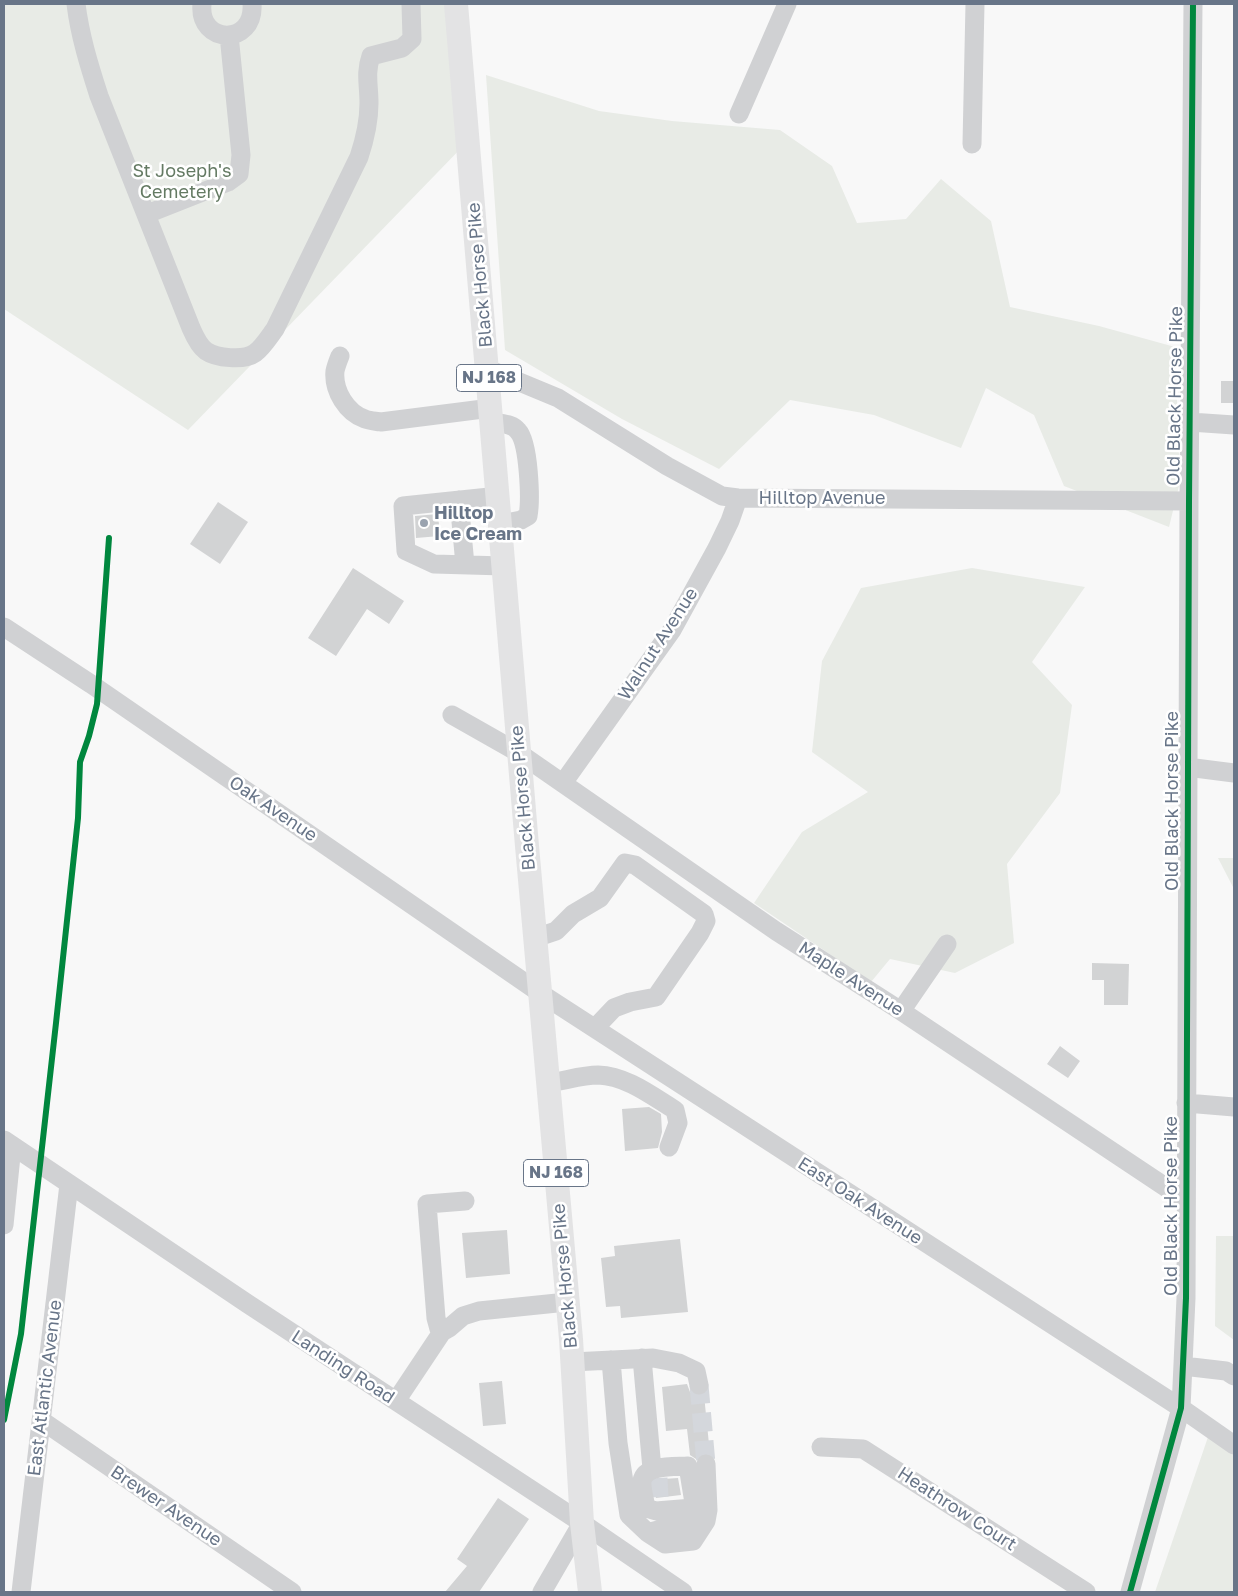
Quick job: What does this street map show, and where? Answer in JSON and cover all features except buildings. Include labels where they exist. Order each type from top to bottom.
[{"type":"main road","name":"Black Horse Pike","points":[[456,4],[572,1362],[582,1523],[590,1592]]},
{"type":"street","points":[[76,4],[79,30],[99,96],[191,328],[205,351],[226,358],[246,358],[255,353],[275,328],[359,157],[367,134],[369,102],[366,69],[371,56],[402,48],[412,39],[411,4]]},
{"type":"street","points":[[202,4],[203,19],[207,26],[221,35],[237,33],[244,28],[250,21],[252,4]]},
{"type":"street","points":[[739,114],[787,4]]},
{"type":"street","points":[[972,144],[975,4]]},
{"type":"street","name":"Old Black Horse Pike","points":[[1130,1592],[1181,1408],[1186,1298],[1187,767],[1193,4]]},
{"type":"street","points":[[147,214],[228,182],[239,174],[241,155],[229,35]]},
{"type":"street","points":[[340,356],[335,372],[342,400],[351,411],[365,419],[381,422],[492,415],[511,425],[519,432],[528,469],[528,516],[522,520],[501,524]]},
{"type":"street","name":"Hilltop Avenue","points":[[488,369],[558,398],[667,466],[722,496],[738,498],[1189,501]]},
{"type":"street","points":[[1190,422],[1234,425]]},
{"type":"street","points":[[499,496],[403,506],[406,551],[434,564],[504,566]]},
{"type":"street","name":"Walnut Avenue","points":[[563,783],[672,630],[718,548],[738,498]]},
{"type":"street","points":[[459,500],[465,565]]},
{"type":"street","name":"Oak Avenue","points":[[4,627],[98,689],[540,993]]},
{"type":"street","name":"Maple Avenue","points":[[452,715],[519,753],[776,930],[1185,1200]]},
{"type":"street","points":[[1187,767],[1234,773]]},
{"type":"street","points":[[536,938],[556,931],[573,914],[600,898],[625,863],[635,865],[704,914],[706,921],[700,933],[656,997],[614,1008],[595,1028]]},
{"type":"street","points":[[901,1011],[947,944]]},
{"type":"street","name":"East Oak Avenue","points":[[540,993],[1181,1408],[1234,1445]]},
{"type":"street","points":[[548,1083],[598,1075],[635,1085],[675,1110],[678,1123],[669,1146]]},
{"type":"street","points":[[1186,1104],[1234,1107]]},
{"type":"street","points":[[4,1225],[8,1143]]},
{"type":"street","name":"Landing Road","points":[[8,1143],[582,1523],[683,1592]]},
{"type":"street","name":"East Atlantic Avenue","points":[[21,1592],[68,1184]]},
{"type":"street","points":[[442,1332],[437,1325],[436,1318],[427,1204],[465,1201]]},
{"type":"street","points":[[396,1401],[442,1332],[463,1316],[479,1311],[567,1302]]},
{"type":"street","points":[[642,1358],[661,1472]]},
{"type":"street","points":[[572,1362],[653,1358],[696,1371],[699,1385]]},
{"type":"street","points":[[612,1360],[618,1443],[628,1515],[648,1533],[662,1528],[686,1526],[706,1521],[708,1510],[694,1460]]},
{"type":"street","points":[[1183,1366],[1226,1371],[1234,1376]]},
{"type":"street","name":"Brewer Avenue","points":[[41,1420],[292,1592]]},
{"type":"street","name":"Heathrow Court","points":[[821,1448],[863,1449],[1086,1592]]},
{"type":"street","points":[[694,1460],[693,1508],[665,1504],[656,1512],[646,1508],[642,1480],[646,1473],[661,1472],[694,1460]]},
{"type":"street","points":[[542,1592],[582,1523]]},
{"type":"green space","name":"St Joseph's Cemetery","points":[[4,4],[456,4],[468,141],[188,430],[4,309]]},
{"type":"green space","points":[[486,75],[599,111],[672,121],[780,130],[832,166],[857,223],[906,219],[941,179],[991,221],[1010,307],[1099,326],[1175,347],[1180,482],[1169,527],[1064,486],[1034,415],[986,388],[961,448],[874,415],[790,400],[719,469],[622,419],[505,350]]},
{"type":"green space","points":[[972,568],[1085,587],[1032,662],[1072,705],[1060,793],[1007,864],[1014,943],[955,973],[890,959],[871,982],[754,903],[802,832],[868,792],[812,752],[822,661],[861,588]]},
{"type":"green space","points":[[1218,858],[1234,858],[1234,889]]},
{"type":"green space","points":[[1216,1236],[1234,1236],[1234,1340],[1215,1326]]},
{"type":"green space","points":[[1208,1437],[1234,1453],[1234,1592],[1155,1592]]},
{"type":"tunnel","points":[[699,1385],[706,1464]]},
{"type":"tunnel","points":[[658,1478],[659,1498]]},
{"type":"cycle path","points":[[1130,1592],[1181,1408],[1186,1298],[1193,4]]},
{"type":"cycle path","points":[[4,1420],[21,1334],[78,818],[80,762],[97,704],[109,538]]},
{"type":"place","name":"Hilltop Ice Cream","points":[[424,523]]}]
